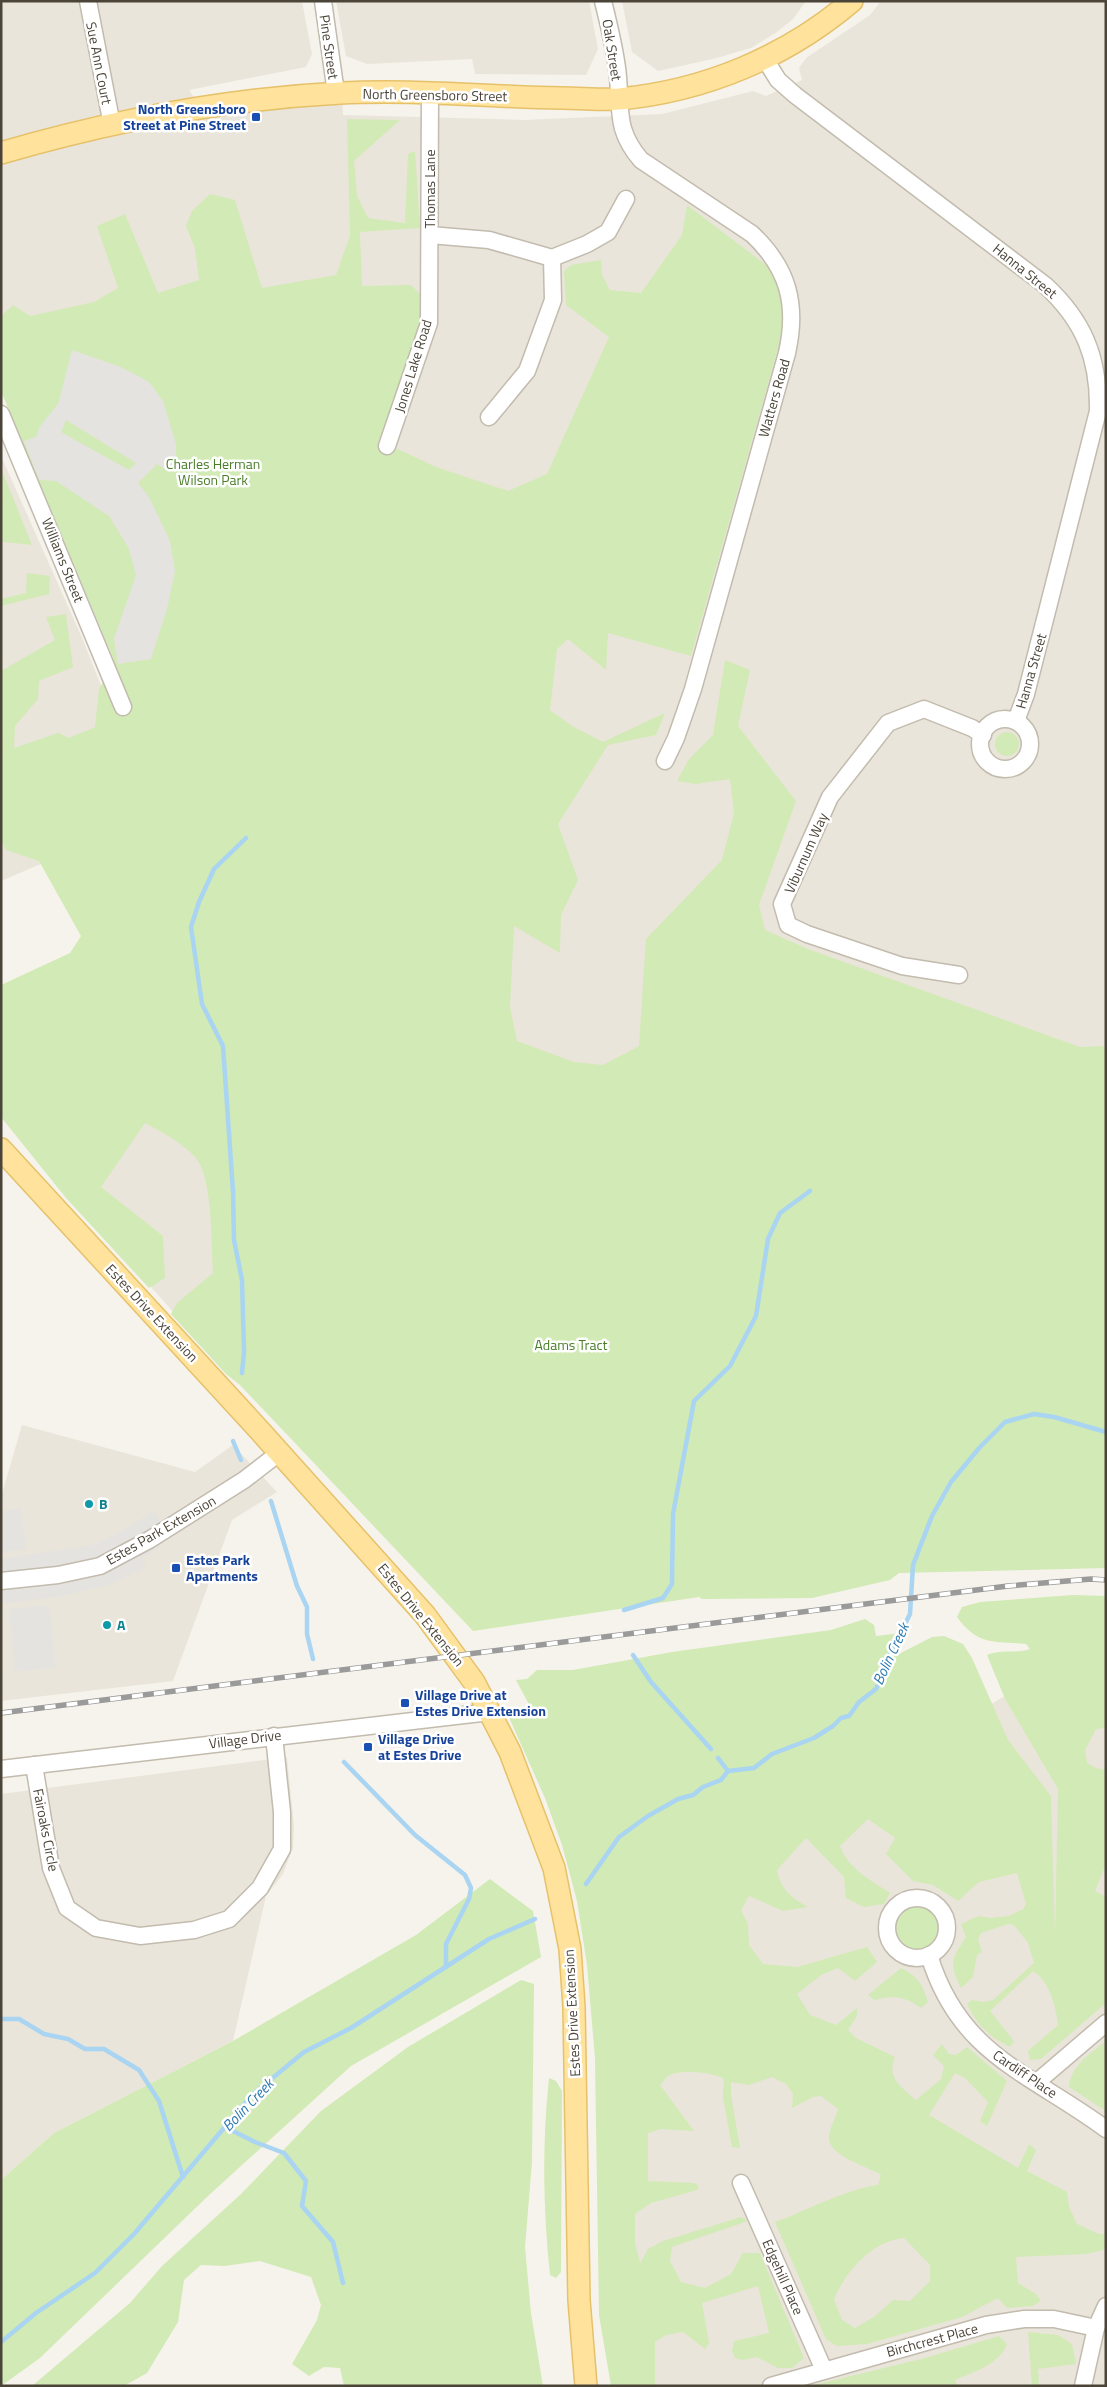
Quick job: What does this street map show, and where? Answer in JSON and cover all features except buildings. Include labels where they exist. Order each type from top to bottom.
[{"type":"main road","name":"North Greensboro Street","points":[[1,153],[112,125],[235,103],[336,93],[430,93],[618,99],[703,83],[765,59],[811,33],[852,1]]},
{"type":"main road","name":"Estes Drive Extension","points":[[1,1149],[425,1615],[464,1668],[490,1712],[528,1796],[554,1868],[570,1949],[574,2006],[579,2300],[586,2386]]},
{"type":"street","name":"Sue Ann Court","points":[[88,1],[112,125]]},
{"type":"street","name":"Pine Street","points":[[323,1],[336,93]]},
{"type":"street","name":"Oak Street","points":[[603,1],[618,77],[618,99]]},
{"type":"street","name":"Hanna Street","points":[[765,59],[778,80],[796,95],[1045,285],[1059,298],[1078,323],[1088,343],[1096,367],[1098,411],[1026,694],[1016,721]]},
{"type":"street","name":"Thomas Lane","points":[[430,93],[430,285]]},
{"type":"street","name":"Watters Road","points":[[618,99],[628,146],[640,160],[725,218],[752,234],[764,246],[777,262],[785,278],[790,295],[792,315],[792,332],[787,353],[724,572],[693,689],[676,738],[665,761]]},
{"type":"street","points":[[430,235],[489,240],[552,258],[586,244],[608,232],[626,200]]},
{"type":"street","points":[[489,417],[527,371],[553,300],[552,258]]},
{"type":"street","name":"Jones Lake Road","points":[[387,446],[429,323],[430,285]]},
{"type":"street","name":"Williams Street","points":[[1,414],[123,707]]},
{"type":"street","name":"Viburnum Way","points":[[959,975],[902,966],[807,934],[788,924],[782,904],[830,797],[888,722],[924,709],[972,728],[982,734]]},
{"type":"street","points":[[1000,720],[1016,721],[1028,733],[1030,750],[1020,764],[1012,768],[995,767],[983,755],[981,747],[982,734],[992,723],[1000,720]]},
{"type":"street","name":"Estes Park Extension","points":[[1,1581],[58,1575],[100,1566],[149,1540],[236,1485],[279,1453]]},
{"type":"street","name":"Village Drive","points":[[1,1769],[490,1712]]},
{"type":"street","name":"Fairoaks Circle","points":[[34,1765],[51,1868],[67,1908],[96,1928],[140,1936],[194,1930],[229,1919],[260,1888],[282,1849],[282,1812],[274,1736]]},
{"type":"street","name":"Cardiff Place","points":[[930,1956],[938,1982],[954,2013],[973,2036],[998,2058],[1106,2128]]},
{"type":"street","points":[[1037,2082],[1106,2023]]},
{"type":"street","name":"Edgehill Place","points":[[742,2183],[824,2370]]},
{"type":"street","points":[[1083,2386],[1096,2328],[1106,2306]]},
{"type":"street","name":"Birchcrest Place","points":[[772,2386],[920,2342],[1005,2322],[1054,2319],[1096,2328]]},
{"type":"shaded area","points":[[1,1],[302,1],[312,54],[306,67],[189,90],[203,112],[342,93],[343,115],[524,120],[662,114],[753,91],[766,96],[802,80],[799,68],[806,58],[870,15],[881,1],[1106,1],[1106,1064],[660,1090],[493,1056],[521,660],[385,588],[389,556],[1,342]]},
{"type":"shaded area","points":[[336,1],[589,1],[598,49],[586,75],[475,74],[472,59],[367,64],[346,56]]},
{"type":"shaded area","points":[[622,1],[806,1],[793,19],[777,32],[751,48],[713,59],[658,71],[632,52]]},
{"type":"shaded area","points":[[72,350],[121,367],[149,382],[163,401],[176,444],[176,455],[168,471],[157,464],[138,483],[149,497],[170,541],[175,571],[167,609],[151,659],[118,664],[114,639],[136,575],[129,549],[109,516],[56,481],[39,480],[24,441],[36,437],[40,426],[58,404]],"holes":[[[66,420],[136,463],[129,470],[61,432]]]},
{"type":"shaded area","points":[[1,456],[83,640],[114,719],[62,855],[1,881]]},
{"type":"shaded area","points":[[216,1038],[224,1369],[71,1197]]},
{"type":"shaded area","name":"Estes Park Apartments","points":[[22,1425],[195,1472],[233,1445],[277,1492],[232,1520],[173,1681],[1,1701],[1,1497]]},
{"type":"shaded area","points":[[21,1508],[26,1549],[1,1552],[1,1511]]},
{"type":"shaded area","points":[[154,1511],[170,1537],[142,1559],[146,1568],[108,1585],[63,1596],[1,1604],[1,1559],[93,1545],[124,1530]]},
{"type":"shaded area","points":[[49,1605],[56,1667],[15,1672],[9,1609]]},
{"type":"shaded area","points":[[1106,1655],[1106,2386],[625,2386],[607,1962],[673,1895],[1018,1688]]},
{"type":"shaded area","points":[[287,1757],[294,1826],[293,1848],[283,1874],[266,1896],[233,2041],[54,2133],[1,2180],[1,1794]]},
{"type":"green space","points":[[347,119],[400,120],[354,161],[357,196],[368,218],[405,223],[408,154],[415,151],[420,228],[360,232],[362,286],[411,285],[421,295],[423,325],[389,445],[436,467],[508,491],[547,474],[609,337],[566,305],[564,271],[571,265],[601,260],[602,275],[610,290],[641,293],[682,235],[687,205],[774,271],[790,306],[691,656],[608,633],[606,670],[568,639],[557,649],[550,710],[572,726],[603,742],[665,713],[656,735],[608,745],[558,824],[578,880],[561,915],[560,953],[514,926],[510,1007],[517,1041],[574,1062],[603,1065],[639,1046],[646,939],[722,860],[734,813],[730,779],[696,784],[677,781],[689,759],[713,735],[725,660],[750,670],[738,726],[796,801],[759,905],[765,930],[808,949],[1080,1047],[1106,1046],[1106,1568],[899,1573],[890,1580],[812,1598],[702,1599],[699,1597],[473,1631],[240,1385],[226,1374],[171,1314],[177,1303],[213,1273],[206,1181],[202,1168],[196,1158],[166,1134],[145,1123],[101,1187],[163,1236],[165,1278],[149,1288],[66,1198],[1,1117],[1,985],[70,953],[81,936],[39,861],[6,850],[1,839],[1,671],[55,640],[46,617],[66,614],[73,667],[39,681],[38,699],[15,726],[14,748],[58,733],[69,738],[95,727],[99,689],[111,668],[113,658],[1,391],[1,316],[13,305],[30,316],[94,302],[118,288],[97,226],[125,214],[158,293],[199,280],[195,248],[186,226],[192,211],[210,194],[235,200],[262,288],[336,275],[350,236]]},
{"type":"green space","points":[[1,468],[32,545],[3,542],[1,537]]},
{"type":"green space","points":[[27,573],[50,576],[49,594],[1,606],[1,599],[26,593]]},
{"type":"green space","points":[[1007,732],[1015,736],[1019,744],[1015,752],[1007,756],[999,752],[995,744],[999,736]]},
{"type":"green space","points":[[1073,1595],[1106,1596],[1106,1728],[1096,1729],[1085,1750],[1087,1763],[1096,1768],[1106,1770],[1106,1864],[1095,1891],[1106,1897],[1106,2003],[1041,2059],[1030,2060],[1028,2051],[1058,2025],[1054,2002],[1048,1988],[1044,1981],[1033,1971],[990,2011],[1014,2041],[1010,2047],[990,2035],[975,2019],[967,2004],[972,2000],[984,2002],[993,2000],[1034,1963],[1028,1943],[1014,1925],[1008,1924],[981,1933],[978,1939],[982,1952],[977,1955],[973,1977],[961,1988],[953,1962],[957,1951],[966,1937],[961,1924],[979,1916],[991,1918],[1009,1916],[1023,1909],[1026,1904],[1017,1873],[979,1882],[958,1901],[933,1885],[913,1881],[886,1854],[895,1838],[868,1819],[840,1846],[854,1868],[890,1893],[884,1904],[864,1907],[846,1898],[844,1877],[806,1838],[777,1870],[778,1876],[787,1892],[808,1907],[783,1911],[749,1896],[741,1910],[748,1924],[749,1945],[763,1964],[797,1967],[867,1947],[877,1962],[855,1981],[838,1968],[821,1975],[797,1994],[810,2015],[836,2025],[857,2008],[857,2016],[848,2030],[856,2038],[895,2057],[893,2064],[894,2076],[897,2082],[916,2100],[941,2079],[944,2066],[933,2055],[942,2044],[949,2054],[956,2055],[967,2047],[1007,2081],[987,2126],[980,2121],[988,2102],[965,2078],[955,2073],[929,2115],[1018,2168],[1029,2144],[1036,2150],[1027,2171],[1067,2192],[1069,2207],[1077,2224],[1099,2234],[1106,2234],[1106,2249],[1087,2254],[1016,2257],[1018,2283],[1036,2294],[1041,2301],[1033,2306],[1007,2308],[998,2298],[962,2317],[867,2344],[837,2346],[826,2339],[775,2222],[852,2191],[878,2185],[881,2175],[843,2156],[831,2145],[829,2136],[838,2109],[821,2096],[813,2097],[792,2108],[793,2094],[786,2084],[772,2077],[749,2085],[731,2082],[731,2095],[740,2148],[732,2147],[723,2097],[724,2079],[696,2072],[673,2074],[667,2077],[660,2085],[694,2131],[661,2129],[648,2133],[648,2181],[694,2183],[699,2186],[697,2190],[651,2203],[635,2214],[635,2243],[640,2263],[648,2249],[663,2241],[741,2217],[748,2221],[672,2247],[670,2261],[681,2282],[705,2288],[731,2274],[743,2253],[760,2253],[804,2358],[792,2368],[778,2368],[757,2357],[743,2360],[735,2358],[732,2351],[734,2341],[769,2333],[758,2286],[702,2303],[709,2343],[705,2349],[683,2332],[666,2335],[655,2342],[655,2386],[611,2386],[599,2315],[595,2058],[587,1965],[577,1901],[562,1845],[545,1798],[507,1713],[514,1712],[523,1717],[533,1712],[516,1680],[527,1679],[537,1670],[573,1670],[672,1652],[831,1630],[865,1619],[874,1625],[876,1636],[901,1633],[891,1654],[897,1655],[932,1637],[944,1636],[963,1644],[972,1658],[1008,1740],[1051,1796],[1055,1937],[1058,1789],[1005,1699],[987,1655],[1030,1649],[1026,1644],[996,1642],[972,1633],[957,1617],[962,1607],[980,1602]],"holes":[[[904,2238],[930,2265],[930,2281],[910,2301],[893,2300],[874,2317],[855,2328],[842,2320],[834,2299],[853,2268],[871,2251],[892,2240]]]},
{"type":"green space","points":[[490,1879],[533,1911],[541,1957],[351,2066],[208,2196],[40,2358],[1,2386],[1,2180],[54,2133],[233,2041],[416,1935]]},
{"type":"green space","points":[[921,1907],[929,1910],[935,1916],[938,1928],[935,1940],[929,1946],[913,1949],[905,1946],[899,1940],[896,1924],[899,1916],[905,1910]]},
{"type":"green space","points":[[901,1968],[912,1974],[922,1986],[928,2002],[921,2008],[904,1999],[887,1997],[874,2000],[868,1995]]},
{"type":"green space","points":[[521,1980],[534,1984],[532,2162],[525,2247],[531,2313],[543,2386],[344,2386],[340,2368],[324,2367],[309,2376],[292,2364],[317,2320],[321,2305],[311,2277],[260,2261],[225,2266],[201,2265],[184,2280],[178,2322],[147,2373],[124,2386],[32,2386],[130,2303],[162,2266],[240,2195],[321,2111],[408,2047]]},
{"type":"green space","points":[[1106,2041],[1106,2111],[1069,2087],[1073,2072],[1077,2066]]},
{"type":"green space","points":[[549,2078],[556,2081],[562,2091],[561,2272],[556,2278],[550,2275],[545,2201],[544,2152]]},
{"type":"green space","points":[[1028,2332],[1058,2335],[1072,2344],[1076,2364],[1038,2369],[1039,2386],[1032,2386]]},
{"type":"green space","points":[[999,2336],[1007,2344],[998,2357],[986,2366],[955,2380],[957,2386],[810,2386],[925,2358]]},
{"type":"waterway","points":[[242,1373],[244,1352],[242,1280],[234,1240],[233,1192],[223,1046],[202,1004],[191,927],[199,902],[214,869],[246,838]]},
{"type":"waterway","points":[[624,1610],[663,1598],[672,1584],[673,1514],[694,1401],[730,1366],[756,1316],[768,1239],[780,1213],[810,1191]]},
{"type":"waterway","name":"Bolin Creek","points":[[586,1884],[619,1837],[648,1816],[678,1799],[693,1795],[703,1787],[721,1780],[728,1771],[754,1768],[772,1754],[814,1738],[833,1726],[841,1718],[849,1716],[859,1702],[876,1689],[888,1666],[890,1654],[910,1614],[913,1565],[932,1516],[951,1482],[980,1447],[1005,1422],[1034,1414],[1054,1417],[1106,1432]]},
{"type":"waterway","points":[[233,1441],[241,1460]]},
{"type":"waterway","points":[[271,1501],[297,1586],[307,1607],[307,1634],[313,1659]]},
{"type":"waterway","points":[[633,1655],[651,1682],[711,1749]]},
{"type":"waterway","points":[[718,1758],[728,1771]]},
{"type":"waterway","points":[[344,1762],[415,1835],[465,1875],[471,1888],[469,1899],[446,1944],[446,1967]]},
{"type":"waterway","name":"Bolin Creek","points":[[1,2342],[36,2313],[95,2273],[134,2234],[252,2095],[304,2052],[351,2028],[489,1939],[535,1919]]},
{"type":"waterway","points":[[1,2019],[19,2019],[44,2034],[68,2039],[85,2049],[104,2049],[139,2070],[159,2101],[183,2177]]},
{"type":"waterway","points":[[225,2127],[255,2142],[284,2153],[306,2181],[302,2206],[333,2242],[343,2283]]},
{"type":"railway","points":[[1,1713],[1008,1586],[1091,1579],[1106,1580]]},
{"type":"place","name":"North Greensboro Street at Pine Street","points":[[256,117]]},
{"type":"place","name":"B","points":[[89,1504]]},
{"type":"place","name":"Estes Park Apartments","points":[[176,1568]]},
{"type":"place","name":"A","points":[[107,1625]]},
{"type":"place","name":"Village Drive at Estes Drive Extension","points":[[405,1703]]},
{"type":"place","name":"Village Drive at Estes Drive","points":[[368,1747]]},
{"type":"park label","name":"Charles Herman Wilson Park","points":[[213,472]]},
{"type":"park label","name":"Adams Tract","points":[[571,1345]]}]
